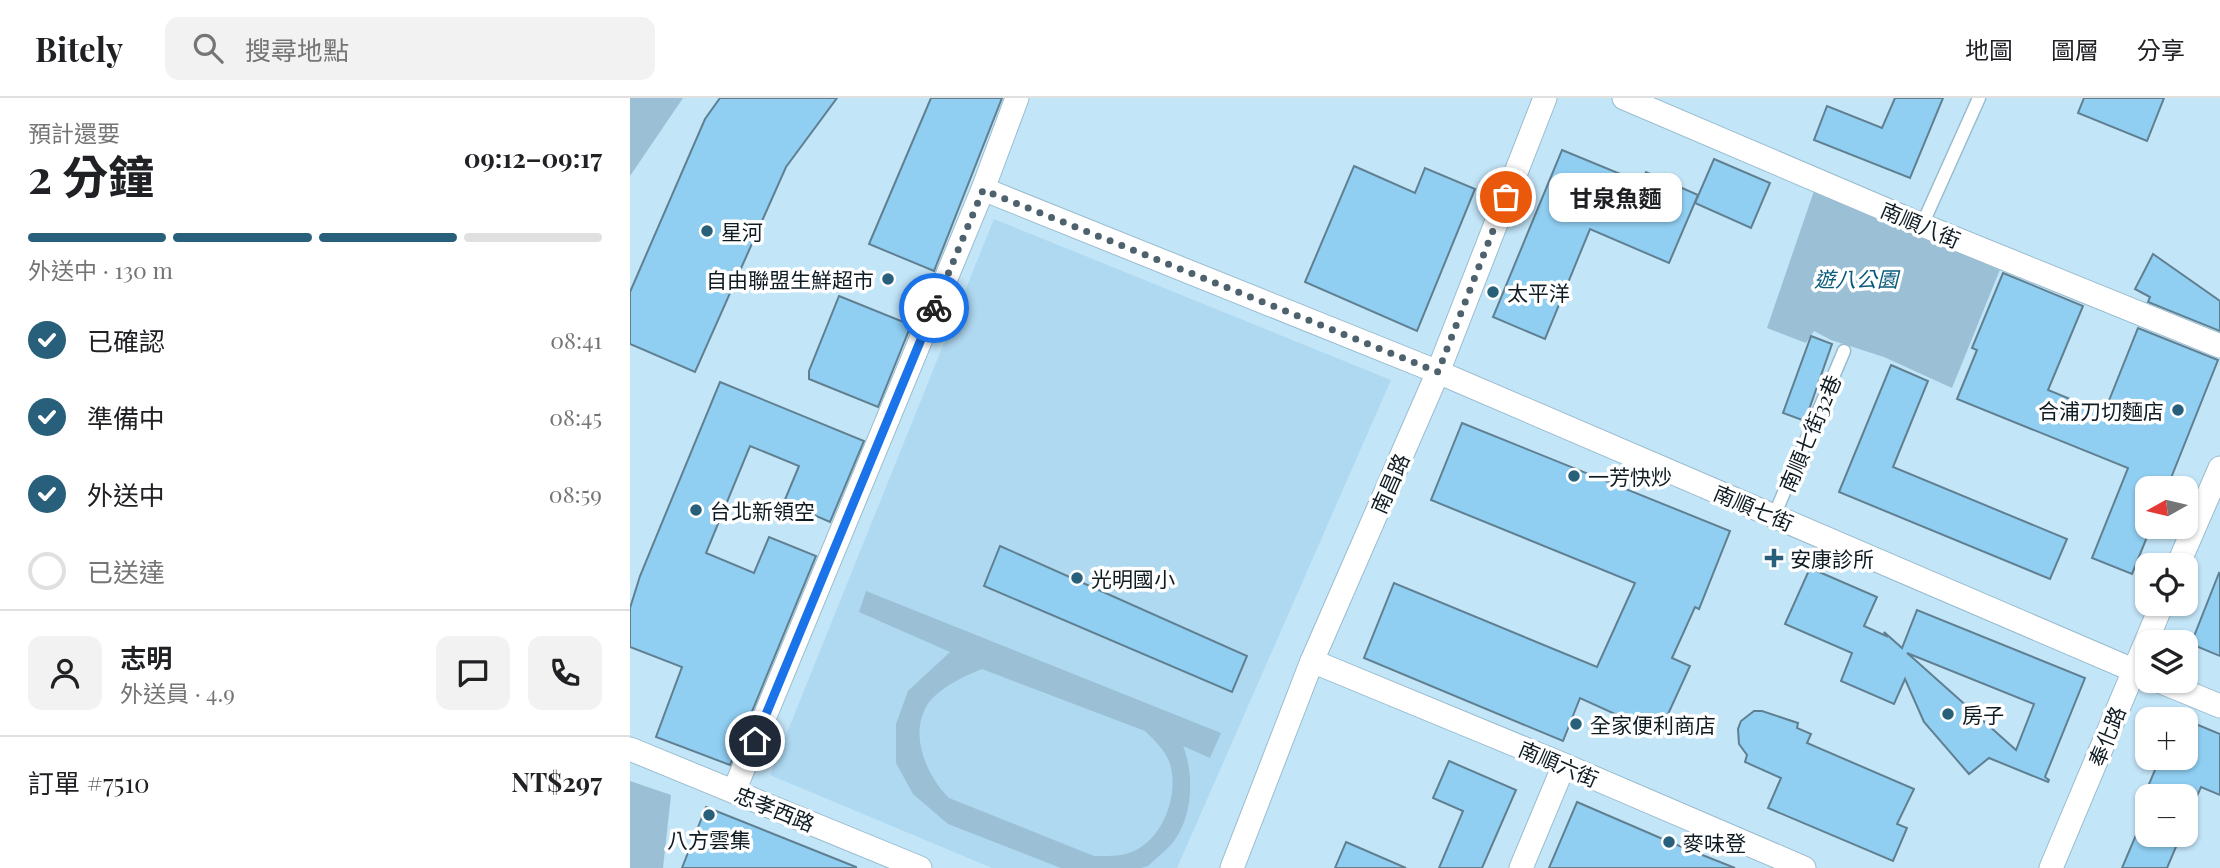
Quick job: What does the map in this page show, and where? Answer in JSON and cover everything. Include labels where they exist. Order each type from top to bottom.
[{"type":"street","points":[[734,791],[983,190],[1017,98]]},
{"type":"street","name":"南昌路","points":[[1232,868],[1312,661],[1438,372],[1545,98]]},
{"type":"street","name":"南順八街","points":[[1624,98],[1922,225],[2220,346]]},
{"type":"street","name":"南順七街","points":[[983,190],[1438,372],[2135,671]]},
{"type":"street","points":[[2183,553],[2220,468]]},
{"type":"street","name":"南順六街","points":[[1312,661],[1804,868]]},
{"type":"street","name":"奉化路","points":[[2051,868],[2135,684]]},
{"type":"street","points":[[2188,693],[2220,706]]},
{"type":"street","name":"忠孝西路","points":[[630,749],[910,866]]},
{"type":"street","points":[[1521,868],[1564,765]]},
{"type":"lane","points":[[1922,225],[1979,98]]},
{"type":"lane","name":"南順七街32巷","points":[[1774,516],[1844,351]]},
{"type":"shaded area","name":"光明國小","points":[[994,219],[1391,380],[1177,868],[992,868],[770,775]]},
{"type":"green space","points":[[630,98],[683,98],[630,176]]},
{"type":"green space","name":"遊八公園","points":[[1815,188],[2001,267],[1952,388],[1884,357],[1831,340],[1814,331],[1806,343],[1767,328]]},
{"type":"green space","points":[[866,591],[1221,733],[1210,758],[1183,746],[1189,768],[1189,805],[1182,828],[1173,842],[1148,866],[1141,868],[1061,868],[948,824],[913,794],[896,763],[896,724],[908,691],[950,652],[859,612]],"holes":[[[982,669],[1145,731],[1169,761],[1173,785],[1168,811],[1148,842],[1138,849],[1116,856],[1094,856],[949,798],[928,769],[919,733],[929,702],[958,680]]]},
{"type":"green space","points":[[630,781],[671,795],[663,868],[630,868]]},
{"type":"building","name":"星河","points":[[720,98],[837,98],[786,167],[695,372],[630,344],[630,292],[705,119]]},
{"type":"building","points":[[931,98],[1002,98],[934,271],[869,244]]},
{"type":"building","points":[[1895,98],[1943,98],[1910,178],[1814,140],[1827,106],[1882,128]]},
{"type":"building","points":[[2084,98],[2164,98],[2147,141],[2078,113]]},
{"type":"building","points":[[1562,150],[1642,183],[1646,172],[1698,195],[1669,263],[1590,229],[1545,339],[1493,317]]},
{"type":"building","points":[[1714,159],[1770,183],[1751,228],[1695,203]]},
{"type":"building","points":[[1354,166],[1415,193],[1425,168],[1475,189],[1417,331],[1305,282]]},
{"type":"building","points":[[2153,254],[2220,301],[2220,331],[2148,302],[2150,297],[2135,289]]},
{"type":"building","points":[[2003,273],[2083,306],[2048,390],[2104,413],[2138,328],[2218,360],[2172,476],[2135,476],[2135,539],[2146,539],[2141,553],[2135,553],[2132,574],[2092,558],[2128,468],[1957,399],[1977,350],[1972,348]]},
{"type":"building","points":[[839,296],[911,325],[878,407],[809,379],[809,371]]},
{"type":"building","points":[[1811,336],[1832,344],[1805,421],[1783,413]]},
{"type":"building","points":[[1891,365],[1928,381],[1893,467],[2067,539],[2050,579],[1839,492]]},
{"type":"building","points":[[720,382],[864,441],[830,522],[784,502],[799,466],[750,446],[706,553],[754,573],[769,537],[816,556],[730,765],[656,737],[682,667],[630,647],[630,608],[640,576]]},
{"type":"building","points":[[1462,423],[1730,531],[1699,609],[1695,607],[1672,658],[1690,666],[1659,734],[1580,698],[1563,741],[1364,658],[1394,583],[1597,667],[1635,583],[1431,500]]},
{"type":"building","points":[[1000,546],[1247,656],[1232,692],[984,586]]},
{"type":"building","points":[[1810,568],[1877,597],[1864,626],[1886,636],[1884,632],[1902,648],[1917,610],[2085,678],[2045,777],[2048,782],[1989,758],[1969,774],[1924,722],[1905,679],[1894,704],[1841,681],[1852,653],[1785,624]],"holes":[[[1907,653],[2034,704],[2016,750]]]},
{"type":"building","points":[[2219,573],[2220,656],[2198,647],[2197,630]]},
{"type":"building","points":[[1754,711],[1762,711],[1798,723],[1797,728],[1811,734],[1807,743],[1914,789],[1897,824],[1907,828],[1893,861],[1768,808],[1781,778],[1745,762],[1747,755],[1739,744],[1738,729],[1741,721]]},
{"type":"building","points":[[2198,725],[2220,734],[2220,795],[2201,787],[2198,794],[2198,784],[2149,784],[2155,770],[2198,770]]},
{"type":"building","points":[[1449,761],[1516,790],[1482,868],[1439,868],[1463,811],[1433,798]]},
{"type":"building","points":[[1577,802],[1672,843],[1735,868],[1549,868]]},
{"type":"building","points":[[706,807],[856,867],[856,868],[682,868]]},
{"type":"building","points":[[2135,837],[2135,847],[2176,847],[2167,868],[2122,868]]},
{"type":"building","points":[[1346,842],[1406,868],[1335,868]]},
{"type":"way so far","points":[[934,308],[983,190],[1438,372],[1506,197]]},
{"type":"place","name":"甘泉魚麵","points":[[1506,197]]},
{"type":"place","name":"星河","points":[[707,231]]},
{"type":"place","name":"自由聯盟生鮮超市","points":[[888,279]]},
{"type":"place","name":"太平洋","points":[[1493,292]]},
{"type":"place","name":"合浦刀切麵店","points":[[2178,410]]},
{"type":"place","name":"一芳快炒","points":[[1574,476]]},
{"type":"place","name":"台北新領空","points":[[696,510]]},
{"type":"place","name":"安康診所","points":[[1774,558]]},
{"type":"place","name":"光明國小","points":[[1077,578]]},
{"type":"place","name":"房子","points":[[1948,714]]},
{"type":"place","name":"全家便利商店","points":[[1576,724]]},
{"type":"place","name":"八方雲集","points":[[709,815]]},
{"type":"place","name":"麥味登","points":[[1669,842]]},
{"type":"route","points":[[755,741],[934,308]]}]
